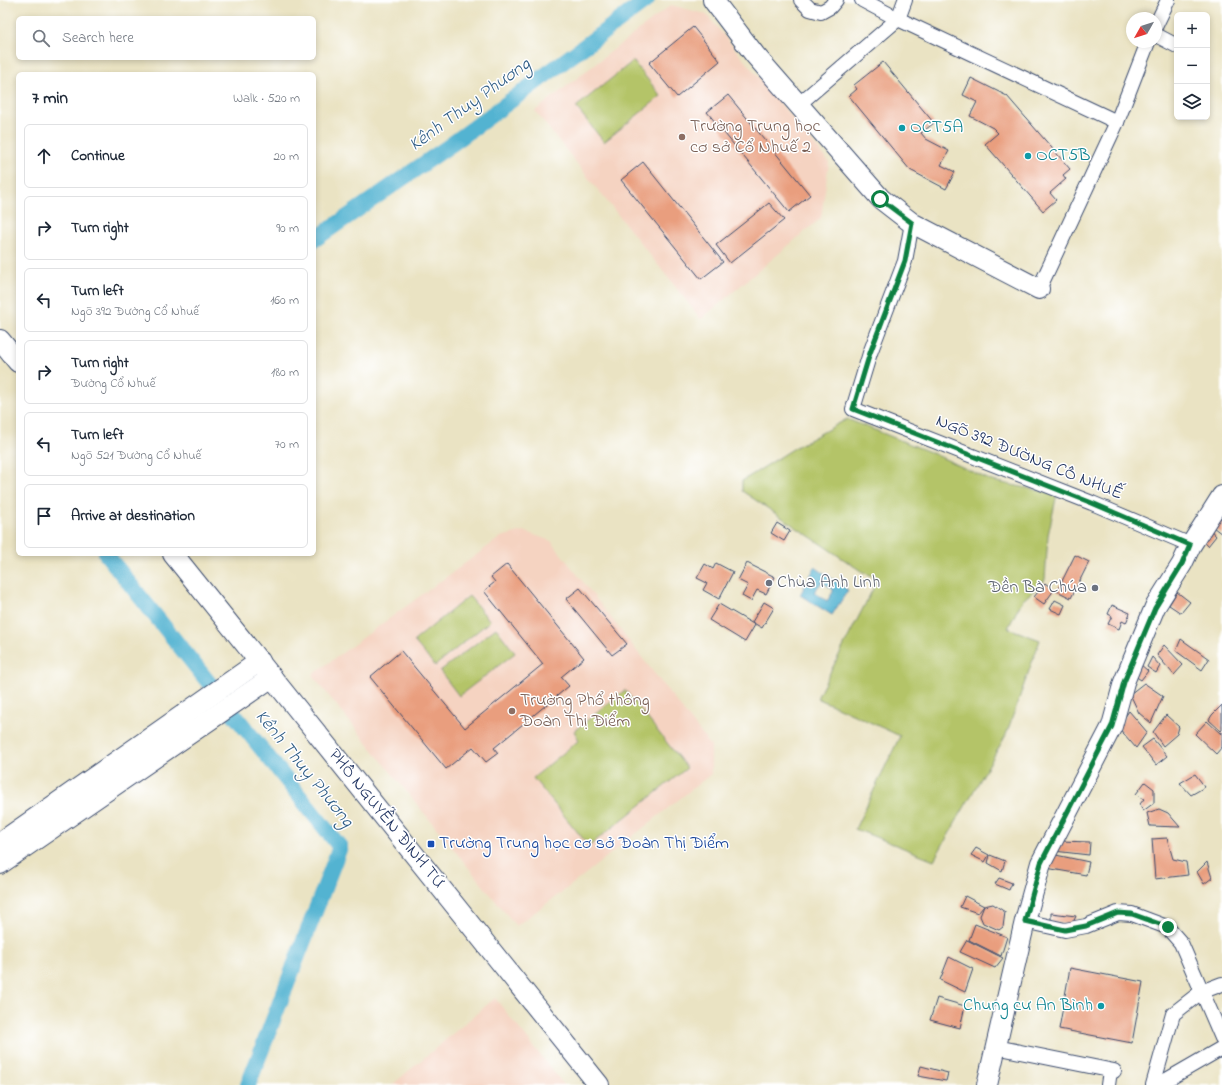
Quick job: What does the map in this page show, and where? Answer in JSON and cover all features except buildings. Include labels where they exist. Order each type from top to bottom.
[{"type":"street","points":[[801,0],[810,8],[821,12],[830,7],[836,0]]},
{"type":"street","points":[[862,0],[898,19],[1117,122]]},
{"type":"street","points":[[798,105],[898,19],[905,0]]},
{"type":"street","points":[[1162,12],[1168,0]]},
{"type":"street","points":[[716,2],[755,55],[880,199],[912,223],[1039,289],[1117,122],[1146,48]]},
{"type":"street","points":[[1162,38],[1174,44]]},
{"type":"street","name":"NGÕ 392 ĐƯỜNG CỔ NHUẾ","points":[[912,223],[905,261],[870,353],[853,409],[1092,503],[1190,545]]},
{"type":"street","points":[[0,340],[16,360]]},
{"type":"street","points":[[987,1085],[1025,921],[1041,863],[1112,726],[1124,682],[1155,608],[1182,564],[1190,545],[1222,496]]},
{"type":"street","name":"PHỐ NGUYỄN ĐÌNH TỨ","points":[[175,556],[599,1085]]},
{"type":"street","points":[[0,843],[260,661]]},
{"type":"street","points":[[0,864],[272,677]]},
{"type":"street","points":[[1025,921],[1065,930],[1086,926],[1118,913],[1132,914],[1168,927],[1181,943],[1222,1038]]},
{"type":"street","points":[[1152,1085],[1173,1014],[1201,992],[1222,984]]},
{"type":"street","points":[[996,1047],[1112,1071],[1108,1085]]},
{"type":"street","points":[[1158,1085],[1222,1048]]},
{"type":"shaded area","name":"Trường Trung học cơ sở Cổ Nhuế 2","points":[[671,5],[706,14],[829,162],[821,218],[701,319],[535,111]]},
{"type":"shaded area","name":"Trường Phổ thông Đoàn Thị Điểm","points":[[523,531],[551,541],[711,746],[711,774],[565,890],[516,926],[312,675],[501,537]]},
{"type":"shaded area","points":[[495,998],[564,1085],[392,1085]]},
{"type":"green space","points":[[633,61],[661,96],[604,142],[576,107]]},
{"type":"green space","points":[[847,419],[930,452],[992,481],[1057,494],[1048,535],[1045,580],[1022,601],[1008,628],[1040,640],[1006,735],[934,860],[855,829],[900,736],[817,698],[878,579],[861,571],[742,491],[742,481],[796,447]]},
{"type":"green space","points":[[469,596],[490,621],[435,666],[414,641]]},
{"type":"green space","points":[[496,628],[515,653],[459,696],[440,671]]},
{"type":"green space","points":[[625,690],[687,768],[589,846],[533,778],[579,740],[574,731]]},
{"type":"water","points":[[815,567],[848,590],[832,615],[800,595]],"holes":[[[822,582],[833,589],[833,592],[827,601],[814,592]]]},
{"type":"waterway","name":"Kênh Thuỵ Phương","points":[[316,239],[452,144],[647,0]]},
{"type":"waterway","name":"Kênh Thuỵ Phương","points":[[108,556],[340,847],[248,1085]]},
{"type":"place","name":"OCT5A","points":[[902,128]]},
{"type":"place","name":"Trường Trung học cơ sở Cổ Nhuế 2","points":[[682,137]]},
{"type":"place","name":"OCT5B","points":[[1028,156]]},
{"type":"place","name":"Chùa Anh Linh","points":[[769,583]]},
{"type":"place","name":"Đền Bà Chúa","points":[[1095,588]]},
{"type":"place","name":"Trường Phổ thông Đoàn Thị Điểm","points":[[512,711]]},
{"type":"place","name":"Trường Trung học cơ sở Đoàn Thị Điểm","points":[[431,844]]},
{"type":"place","name":"Chung cư An Bình","points":[[1101,1006]]},
{"type":"route","points":[[880,199],[912,223],[905,261],[897,287],[870,353],[853,409],[1092,503],[1190,545],[1182,564],[1155,608],[1124,682],[1112,726],[1041,863],[1025,921],[1065,930],[1086,926],[1118,913],[1132,914],[1168,927]]}]
